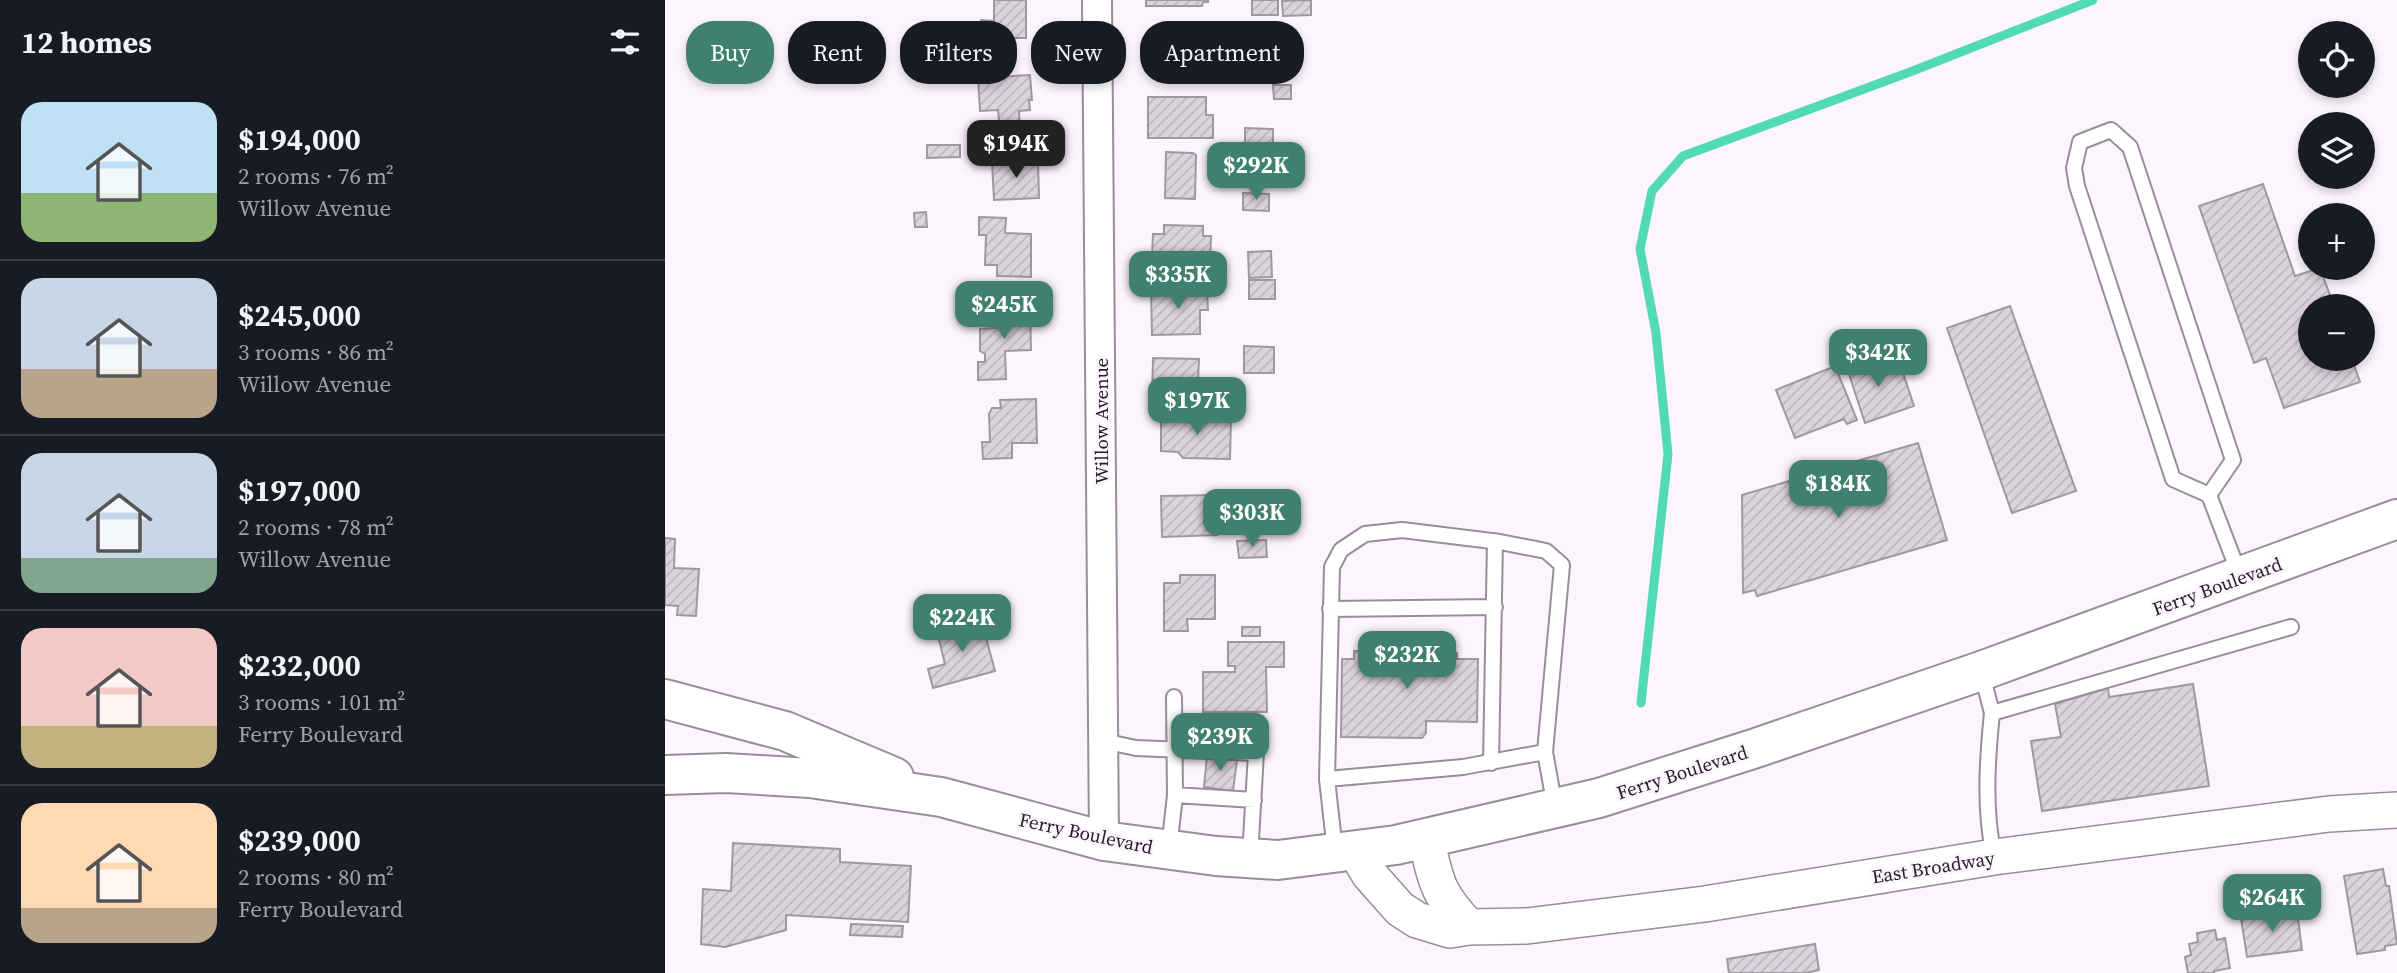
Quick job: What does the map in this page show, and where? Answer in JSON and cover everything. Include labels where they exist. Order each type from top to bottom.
[{"type":"main road","name":"Ferry Boulevard","points":[[665,775],[726,773],[810,778],[941,797],[1104,841],[1250,858],[1278,860],[1396,845],[1599,798],[1728,757],[1981,671],[2397,519]]},
{"type":"main road","name":"Ferry Boulevard","points":[[665,699],[785,731],[941,797]]},
{"type":"street","name":"Willow Avenue","points":[[1097,0],[1104,841]]},
{"type":"street","name":"East Broadway","points":[[1345,852],[1400,909],[1417,920],[1450,930],[1527,926],[1705,904],[1994,857],[2329,814],[2397,810]]},
{"type":"street","points":[[1426,838],[1441,894],[1469,928]]},
{"type":"lane","points":[[2209,495],[2232,460],[2130,148],[2111,130],[2080,142],[2074,168],[2077,186],[2173,479],[2209,495],[2241,577]]},
{"type":"lane","points":[[1345,852],[1327,779],[1332,567],[1341,550],[1366,534],[1402,530],[1495,541],[1546,551],[1562,565],[1545,752],[1555,808]]},
{"type":"lane","points":[[1491,763],[1495,541]]},
{"type":"lane","points":[[1330,609],[1495,607]]},
{"type":"lane","points":[[1992,713],[2291,626]]},
{"type":"lane","points":[[1981,671],[1992,713],[1987,768],[1989,833],[1994,857]]},
{"type":"lane","points":[[1169,850],[1175,795],[1174,697]]},
{"type":"lane","points":[[1103,741],[1136,748],[1256,753],[1250,858]]},
{"type":"lane","points":[[1327,779],[1491,763],[1545,752]]},
{"type":"lane","points":[[1175,795],[1254,800]]},
{"type":"building","points":[[994,0],[1026,0],[1026,38],[1017,38],[1017,21],[994,21]]},
{"type":"building","points":[[1146,0],[1208,2],[1203,2],[1202,6],[1146,6]]},
{"type":"building","points":[[1252,0],[1278,0],[1278,15],[1252,15]]},
{"type":"building","points":[[1311,0],[1311,15],[1283,16],[1282,1]]},
{"type":"building","points":[[1030,75],[1032,100],[1029,100],[1030,110],[1019,111],[1020,136],[993,138],[992,122],[999,121],[998,110],[980,111],[978,84],[1017,84],[1017,76]]},
{"type":"building","points":[[1273,85],[1291,85],[1291,99],[1274,99]]},
{"type":"building","points":[[1148,97],[1206,97],[1206,115],[1213,115],[1213,138],[1148,138]]},
{"type":"building","points":[[1245,128],[1273,129],[1273,146],[1245,145]]},
{"type":"building","points":[[927,145],[960,145],[960,157],[927,158]]},
{"type":"building","points":[[1166,152],[1196,155],[1195,199],[1165,198]]},
{"type":"building","points":[[1038,160],[1039,198],[994,200],[992,162]]},
{"type":"building","points":[[2263,184],[2295,276],[2298,275],[2298,280],[2324,280],[2330,294],[2298,294],[2298,371],[2356,371],[2360,382],[2284,408],[2266,358],[2254,363],[2199,206]]},
{"type":"building","points":[[1243,193],[1269,194],[1269,211],[1243,210]]},
{"type":"building","points":[[926,212],[927,227],[915,227],[914,213]]},
{"type":"building","points":[[979,217],[1006,218],[1005,233],[1031,234],[1031,277],[997,276],[997,265],[985,265],[986,235],[979,235]]},
{"type":"building","points":[[1164,225],[1203,226],[1203,236],[1211,236],[1210,266],[1163,265],[1163,256],[1152,256],[1153,234],[1164,234]]},
{"type":"building","points":[[1271,251],[1272,277],[1249,278],[1248,252]]},
{"type":"building","points":[[1249,280],[1275,280],[1275,299],[1249,299]]},
{"type":"building","points":[[1207,289],[1208,310],[1200,310],[1200,334],[1152,335],[1151,290]]},
{"type":"building","points":[[2010,306],[2076,491],[2012,513],[1947,328]]},
{"type":"building","points":[[1030,307],[1031,350],[1005,351],[1006,379],[978,380],[978,362],[985,362],[985,354],[980,351],[980,329],[996,328],[995,308]]},
{"type":"building","points":[[1244,346],[1274,347],[1274,373],[1244,373]]},
{"type":"building","points":[[1870,354],[1877,375],[1901,367],[1914,406],[1865,423],[1845,362]]},
{"type":"building","points":[[1153,358],[1199,359],[1198,383],[1206,383],[1206,401],[1152,400]]},
{"type":"building","points":[[1835,366],[1857,420],[1847,424],[1844,419],[1795,438],[1776,390]]},
{"type":"building","points":[[1036,399],[1037,443],[1012,443],[1012,458],[983,459],[982,442],[990,442],[989,414],[992,408],[1001,408],[1000,400]]},
{"type":"building","points":[[1161,416],[1231,417],[1230,459],[1183,458],[1178,452],[1161,451]]},
{"type":"building","points":[[1918,443],[1947,540],[1757,596],[1755,590],[1743,593],[1742,495]]},
{"type":"building","points":[[1216,495],[1217,535],[1162,537],[1161,496]]},
{"type":"building","points":[[665,538],[675,539],[674,568],[699,569],[696,616],[677,615],[678,606],[665,605]]},
{"type":"building","points":[[1266,540],[1267,557],[1239,558],[1237,541]]},
{"type":"building","points":[[1180,575],[1215,575],[1215,619],[1187,619],[1188,631],[1164,631],[1164,583],[1180,583]]},
{"type":"building","points":[[981,619],[995,671],[933,688],[928,669],[945,664],[937,631]]},
{"type":"building","points":[[1242,627],[1260,627],[1260,636],[1242,636]]},
{"type":"building","points":[[1228,642],[1284,642],[1284,667],[1266,667],[1267,712],[1203,712],[1203,672],[1235,672],[1235,666],[1228,666]]},
{"type":"building","points":[[1411,642],[1450,643],[1450,653],[1457,653],[1457,659],[1478,659],[1477,722],[1426,721],[1426,733],[1422,738],[1341,737],[1342,659],[1354,659],[1354,651],[1411,652]]},
{"type":"building","points":[[2193,684],[2209,786],[2042,811],[2031,741],[2061,737],[2055,704],[2108,688],[2109,697]]},
{"type":"building","points":[[1207,756],[1237,760],[1233,791],[1204,787]]},
{"type":"building","points":[[733,843],[840,849],[840,862],[911,866],[908,922],[786,915],[786,930],[725,947],[701,944],[703,889],[731,891]]},
{"type":"building","points":[[2383,869],[2386,886],[2389,886],[2397,944],[2385,946],[2385,950],[2357,954],[2344,876]]},
{"type":"building","points":[[2297,911],[2302,950],[2247,957],[2241,918]]},
{"type":"building","points":[[851,924],[903,926],[902,937],[850,935]]},
{"type":"building","points":[[2215,930],[2217,940],[2225,938],[2230,968],[2214,973],[2188,973],[2185,957],[2191,955],[2189,944],[2198,942],[2197,933]]},
{"type":"building","points":[[1815,944],[1819,970],[1805,973],[1729,973],[1727,959]]},
{"type":"waterway","points":[[1641,703],[1668,454],[1656,333],[1640,249],[1652,191],[1683,156],[1910,72],[2093,0]]}]
